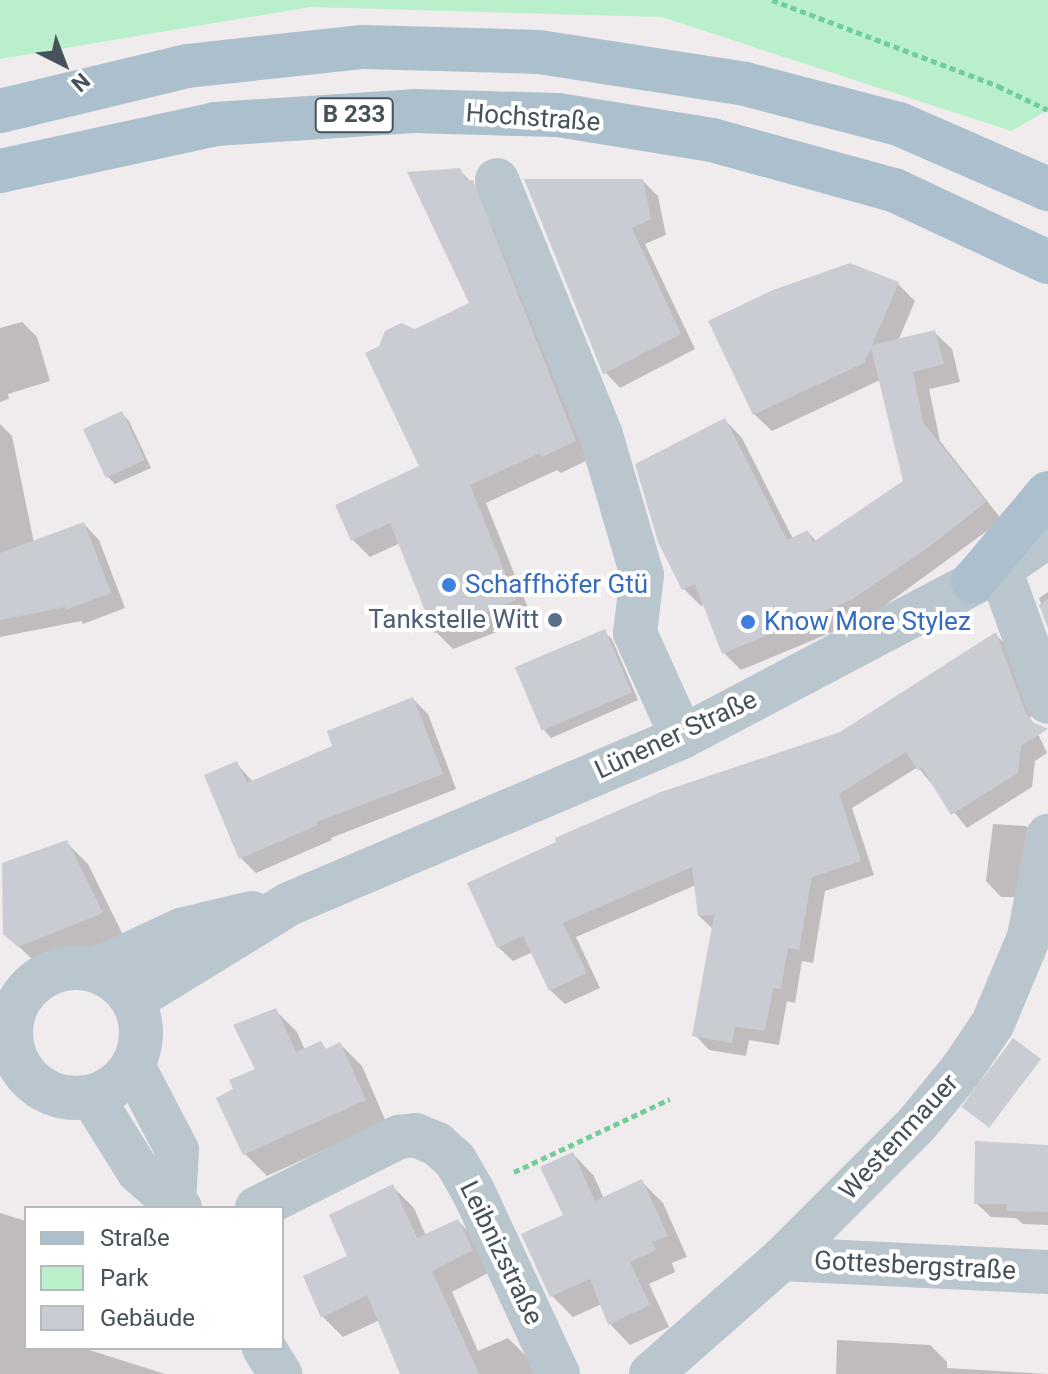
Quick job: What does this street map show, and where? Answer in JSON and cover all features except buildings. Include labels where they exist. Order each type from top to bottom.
[{"type":"main road","points":[[0,111],[187,66],[363,47],[539,52],[745,84],[899,124],[1048,189]]},
{"type":"main road","name":"Hochstraße","points":[[0,171],[215,124],[414,111],[558,115],[712,140],[894,190],[1048,262]]},
{"type":"main road","points":[[987,576],[1048,493]]},
{"type":"street","points":[[497,180],[601,435],[642,575],[635,633],[682,737]]},
{"type":"street","name":"Lünener Straße","points":[[133,1000],[289,904],[682,737],[987,576],[1048,536]]},
{"type":"street","points":[[987,576],[1048,702]]},
{"type":"street","name":"Westenmauer","points":[[651,1374],[782,1259],[917,1124],[962,1069],[993,1023],[1029,937],[1048,836]]},
{"type":"street","name":"Lünener Straße","points":[[95,970],[181,930],[289,904]]},
{"type":"street","points":[[73,968],[95,970],[109,977],[133,1000],[142,1033],[133,1066],[109,1091],[92,1097],[70,1099],[48,1093],[30,1081],[8,1031],[34,983],[52,972],[73,968]]},
{"type":"street","points":[[133,1066],[177,1150],[177,1204]]},
{"type":"street","points":[[92,1097],[138,1171],[177,1204]]},
{"type":"street","name":"Leibnizstraße","points":[[261,1206],[399,1137],[415,1135],[437,1144],[455,1160],[473,1191],[558,1374]]},
{"type":"street","name":"Gottesbergstraße","points":[[782,1259],[1048,1272]]},
{"type":"street","points":[[265,1350],[280,1374]]},
{"type":"path","points":[[772,0],[998,86],[1048,110]]},
{"type":"path","points":[[473,1191],[670,1099]]},
{"type":"green space","points":[[0,0],[1048,0],[1048,110],[1011,131],[662,17],[310,7],[0,59]]},
{"type":"place","name":"Schaffhöfer Gtü","points":[[449,585]]},
{"type":"place","name":"Tankstelle Witt","points":[[555,620]]},
{"type":"place","name":"Know More Stylez","points":[[748,622]]}]
